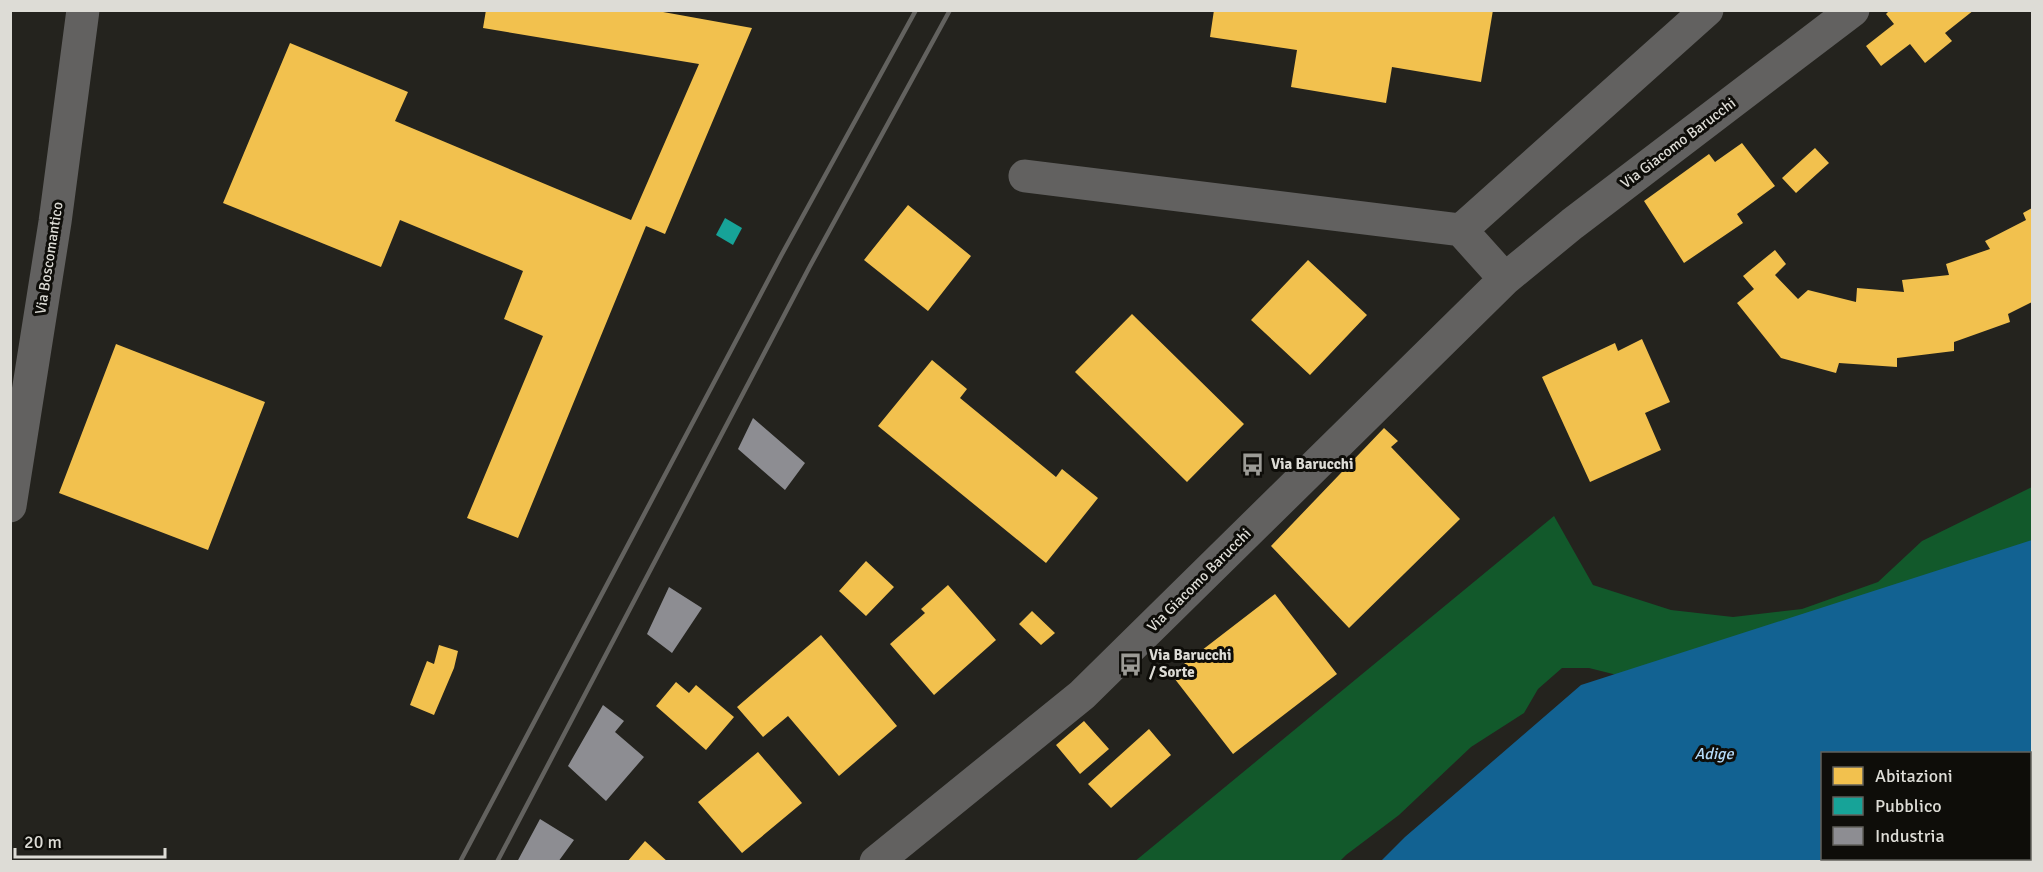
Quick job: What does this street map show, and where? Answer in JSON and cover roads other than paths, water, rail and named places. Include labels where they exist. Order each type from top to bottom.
[{"type":"street","name":"Via Boscomantico","points":[[10,506],[55,222],[83,10]]},
{"type":"street","points":[[1461,230],[1707,10]]},
{"type":"street","name":"Via Giacomo Barucchi","points":[[876,861],[1082,695],[1505,279],[1572,224],[1853,10]]},
{"type":"street","points":[[1025,176],[1461,230],[1505,279]]},
{"type":"water","name":"Adige","points":[[2032,540],[2032,861],[1381,861],[1405,837],[1581,685]]},
{"type":"railway","points":[[460,862],[782,254],[916,10]]},
{"type":"railway","points":[[497,862],[810,266],[950,10]]},
{"type":"place","name":"Via Barucchi","points":[[1253,464]]},
{"type":"place","name":"Via Barucchi / Sorte","points":[[1131,664]]}]
